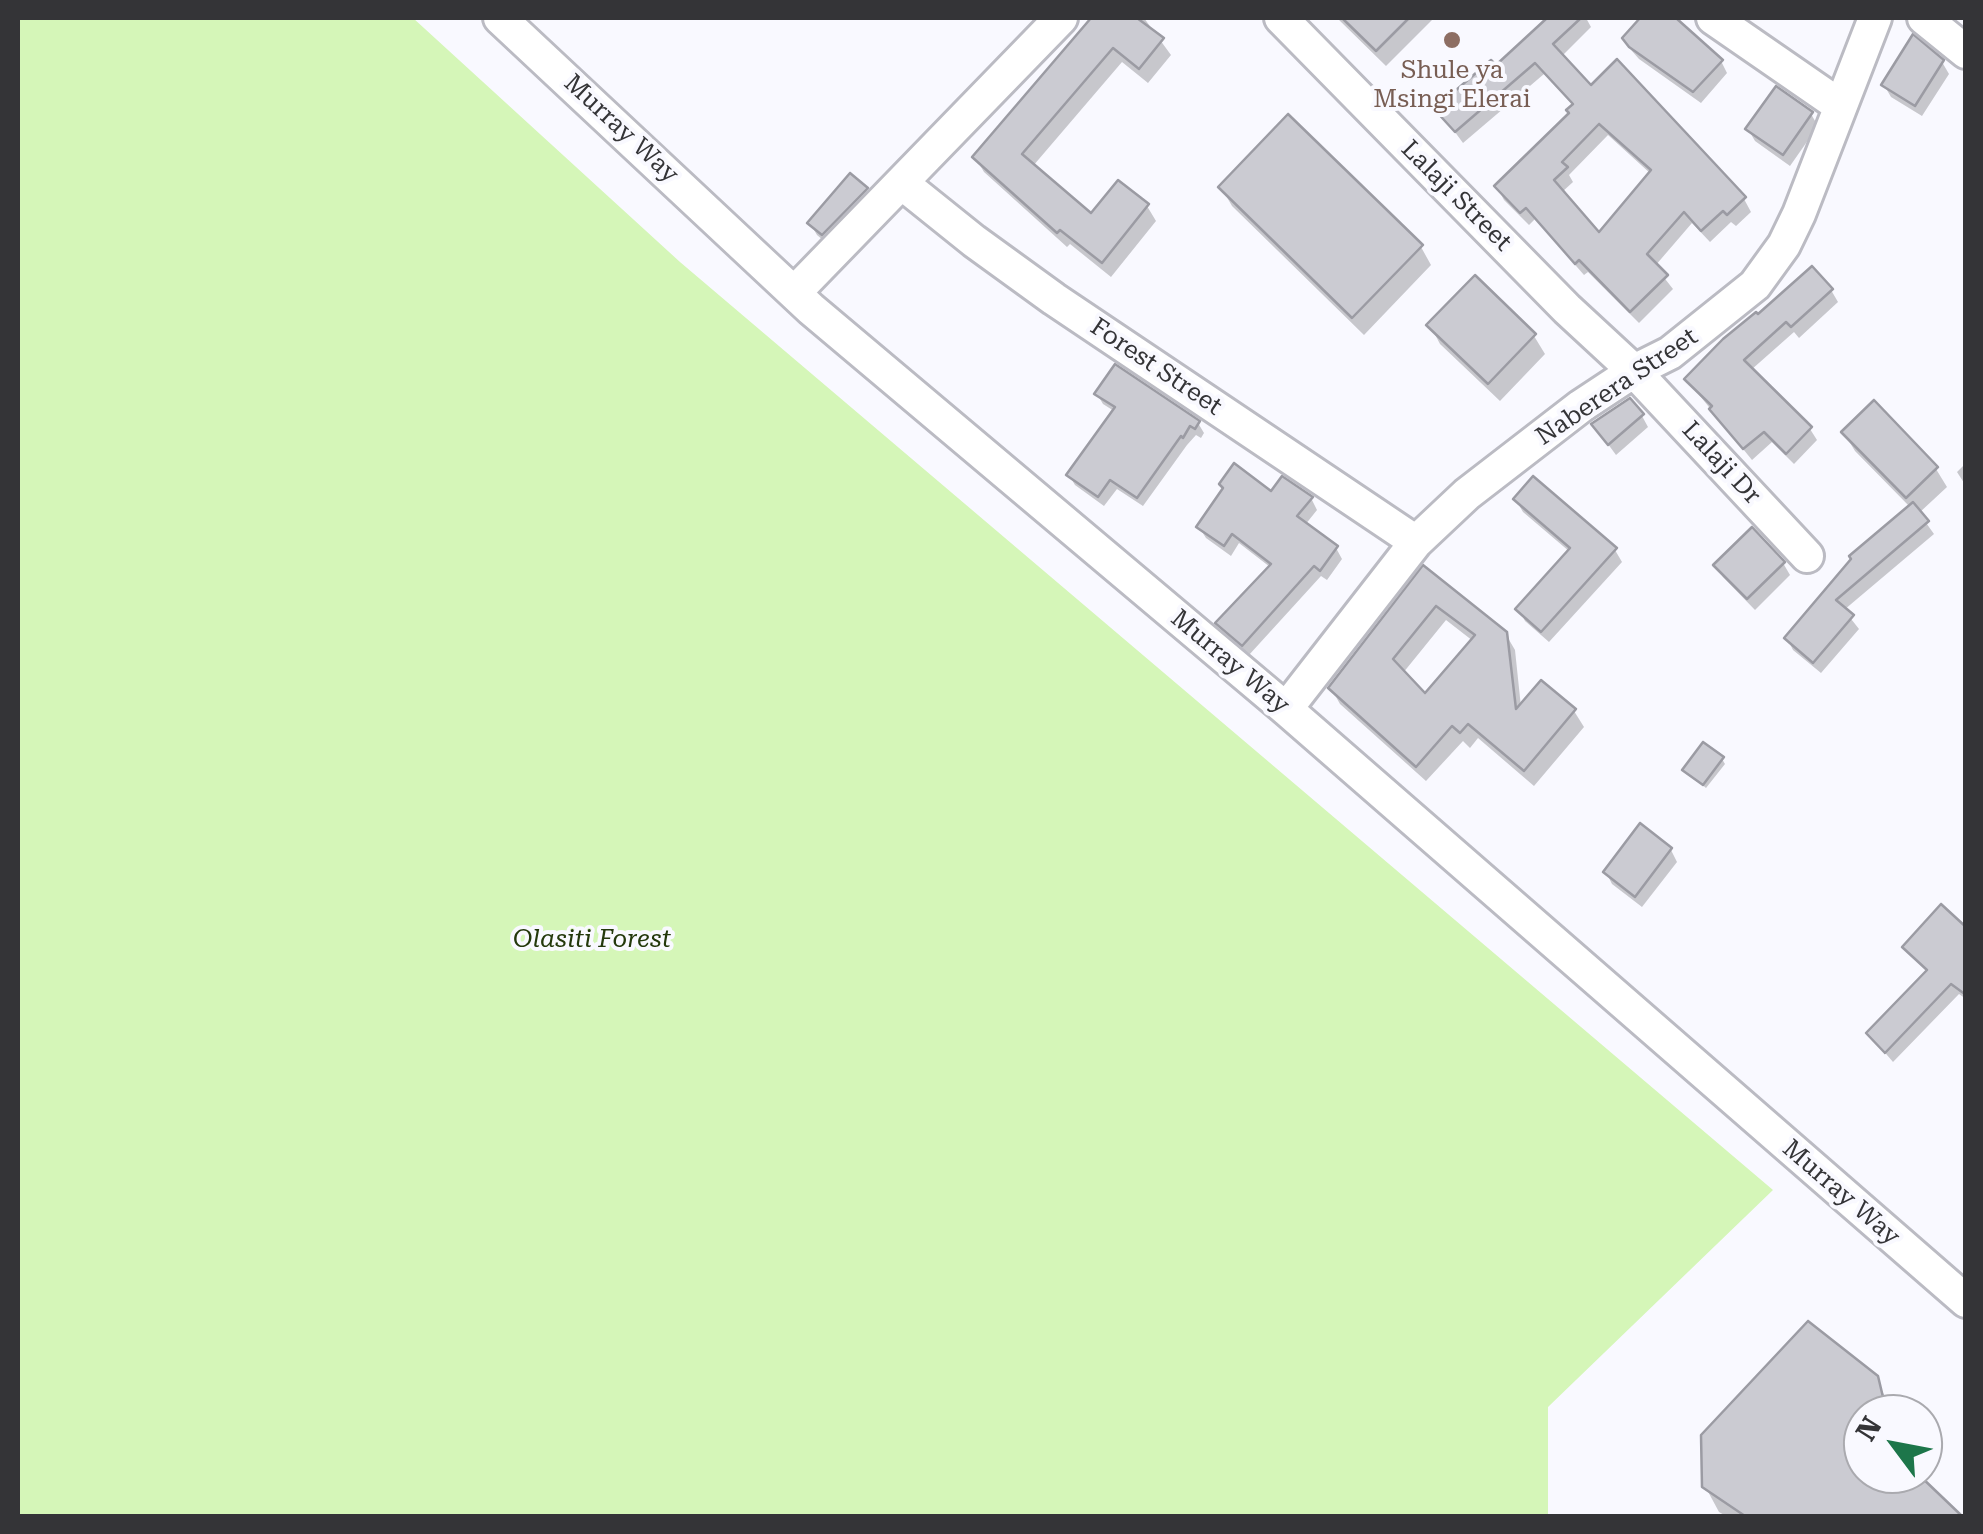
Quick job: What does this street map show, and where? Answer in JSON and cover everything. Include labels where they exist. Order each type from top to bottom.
[{"type":"street","points":[[795,292],[1061,18]]},
{"type":"street","name":"Lalaji Street","points":[[1282,18],[1539,281],[1634,371]]},
{"type":"street","points":[[1712,18],[1839,105]]},
{"type":"street","name":"Naberera Street","points":[[1286,709],[1416,542],[1467,494],[1581,406],[1634,371],[1670,354],[1755,285],[1798,214],[1875,18]]},
{"type":"street","points":[[1924,18],[1966,52]]},
{"type":"street","name":"Murray Way","points":[[522,24],[795,292],[1286,709],[1966,1301]]},
{"type":"street","name":"Forest Street","points":[[903,184],[974,242],[1054,298],[1416,542]]},
{"type":"street","name":"Lalaji Dr","points":[[1634,371],[1807,556]]},
{"type":"green space","name":"Olasiti Forest","points":[[18,18],[413,18],[680,262],[1773,1190],[1548,1407],[1548,1516],[18,1516]]},
{"type":"building","points":[[1091,18],[1137,18],[1164,38],[1139,69],[1113,48],[1022,154],[1091,213],[1118,180],[1149,204],[1102,263],[1060,230],[1057,233],[972,157]]},
{"type":"building","points":[[1342,18],[1409,18],[1376,51]]},
{"type":"building","points":[[1547,18],[1581,18],[1553,44],[1591,85],[1617,59],[1746,197],[1701,231],[1684,212],[1647,254],[1668,275],[1630,312],[1579,260],[1575,264],[1526,208],[1520,213],[1494,186],[1569,113],[1566,110],[1573,104],[1535,63],[1455,132],[1434,109],[1491,60],[1496,65]],"holes":[[[1599,124],[1651,170],[1599,232],[1554,180],[1568,167],[1562,162]]]},
{"type":"building","points":[[1640,18],[1676,18],[1723,60],[1693,92],[1622,38]]},
{"type":"building","points":[[1913,34],[1944,60],[1915,106],[1881,85]]},
{"type":"building","points":[[1776,86],[1813,112],[1783,155],[1745,129]]},
{"type":"building","points":[[1288,114],[1423,245],[1352,318],[1218,187]]},
{"type":"building","points":[[850,173],[868,188],[822,235],[807,223]]},
{"type":"building","points":[[1812,266],[1833,289],[1791,327],[1786,322],[1744,360],[1812,427],[1786,454],[1764,432],[1743,449],[1709,409],[1712,406],[1684,379],[1723,339]]},
{"type":"building","points":[[1475,275],[1536,334],[1488,384],[1426,325]]},
{"type":"building","points":[[1115,364],[1200,421],[1195,429],[1190,426],[1181,436],[1137,498],[1110,480],[1098,497],[1066,475],[1115,407],[1094,394]]},
{"type":"building","points":[[1630,398],[1644,414],[1608,445],[1591,424]]},
{"type":"building","points":[[1874,400],[1938,467],[1906,498],[1841,432]]},
{"type":"building","points":[[1234,463],[1271,491],[1282,476],[1313,497],[1297,516],[1338,546],[1320,571],[1314,566],[1242,646],[1215,623],[1271,564],[1232,534],[1224,546],[1196,527],[1223,488],[1219,484]]},
{"type":"building","points":[[1533,476],[1617,548],[1541,632],[1515,609],[1570,548],[1513,499]]},
{"type":"building","points":[[1913,502],[1929,521],[1836,600],[1854,615],[1813,663],[1784,638],[1851,559],[1849,556]]},
{"type":"building","points":[[1752,527],[1785,562],[1747,599],[1713,565]]},
{"type":"building","points":[[1423,565],[1507,632],[1516,709],[1541,680],[1576,709],[1524,771],[1468,724],[1460,733],[1452,726],[1416,767],[1328,688]],"holes":[[[1436,606],[1475,635],[1425,693],[1393,659]]]},
{"type":"building","points":[[1703,742],[1724,757],[1703,785],[1682,770]]},
{"type":"building","points":[[1640,823],[1672,848],[1635,897],[1603,872]]},
{"type":"building","points":[[1941,904],[1966,927],[1966,995],[1951,984],[1885,1053],[1866,1033],[1927,970],[1902,947]]},
{"type":"building","points":[[1808,1321],[1878,1376],[1882,1394],[1843,1394],[1843,1494],[1939,1494],[1962,1516],[1745,1516],[1702,1487],[1701,1435]]},
{"type":"place","name":"Shule ya Msingi Elerai","points":[[1452,40]]}]
